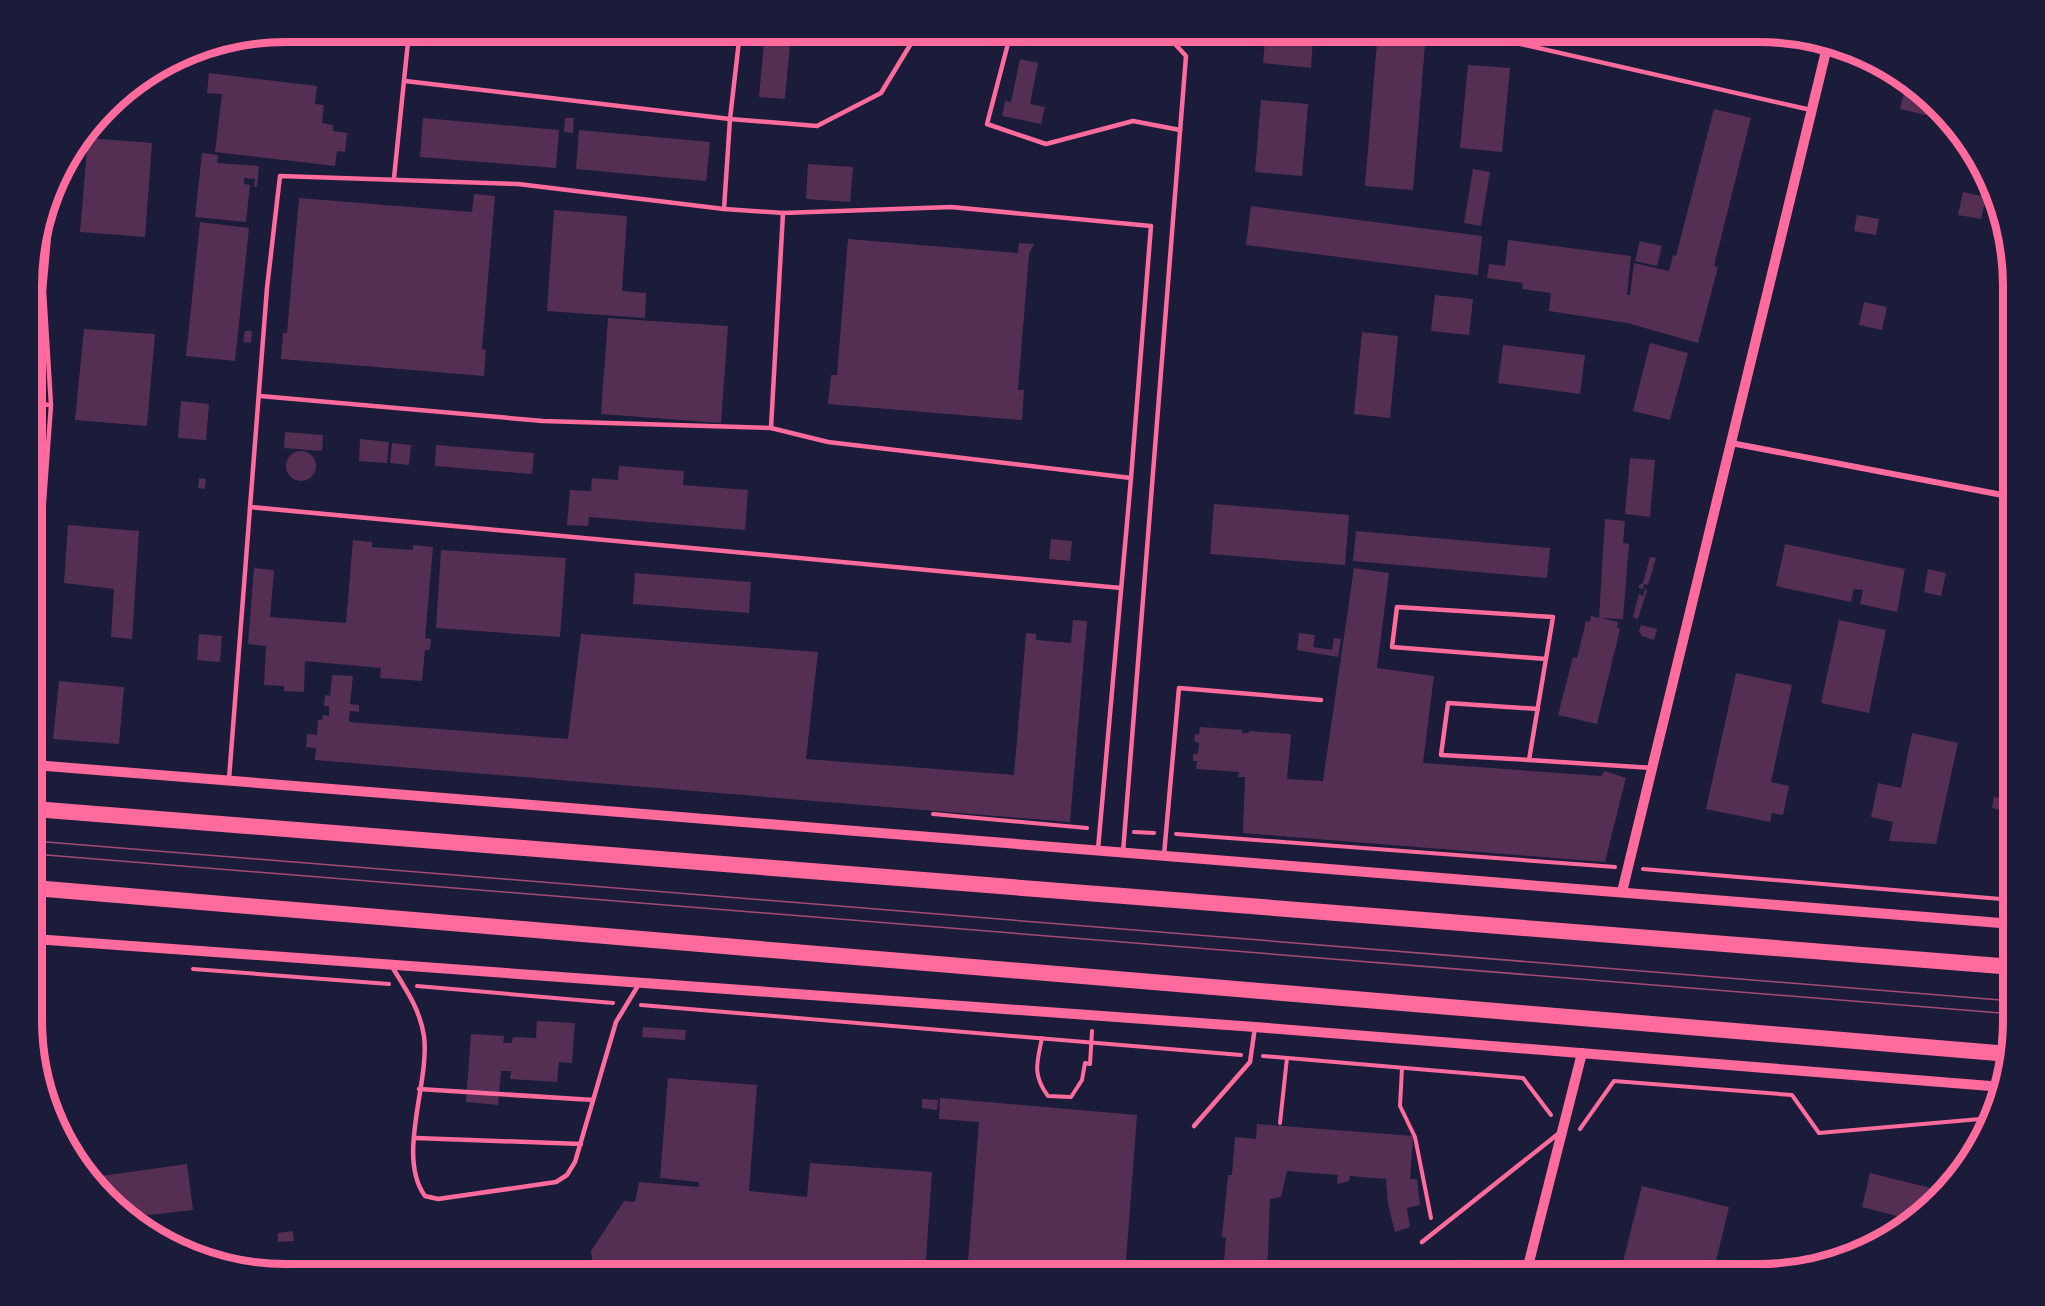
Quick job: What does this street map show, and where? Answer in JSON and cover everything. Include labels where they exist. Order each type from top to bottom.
[{"type":"highway","points":[[42,810],[2003,967]]},
{"type":"highway","points":[[42,889],[2001,1053]]},
{"type":"street","points":[[1622,892],[1826,51]]},
{"type":"street","points":[[1731,443],[2003,495]]},
{"type":"street","points":[[42,766],[2003,923]]},
{"type":"street","points":[[42,940],[1255,1026],[1994,1086]]},
{"type":"street","points":[[1529,1264],[1582,1053]]},
{"type":"lane","points":[[394,178],[408,42]]},
{"type":"lane","points":[[724,209],[730,119],[739,42]]},
{"type":"lane","points":[[405,81],[730,119],[817,126],[881,93],[912,42]]},
{"type":"lane","points":[[1008,42],[987,124],[1046,144],[1133,122],[1180,130]]},
{"type":"lane","points":[[1123,852],[1186,56],[1173,42]]},
{"type":"lane","points":[[1512,42],[1812,110]]},
{"type":"lane","points":[[229,782],[267,288],[280,176],[394,178],[518,184],[724,209],[783,213],[951,207],[1151,226],[1131,478],[1097,850]]},
{"type":"lane","points":[[771,428],[783,213]]},
{"type":"lane","points":[[42,529],[51,405],[44,291],[50,223]]},
{"type":"lane","points":[[260,396],[543,421],[771,428],[828,442],[1131,478]]},
{"type":"lane","points":[[42,404],[51,405]]},
{"type":"lane","points":[[250,507],[1121,588]]},
{"type":"lane","points":[[1529,760],[1538,710],[1553,617],[1397,607],[1392,647],[1546,659]]},
{"type":"lane","points":[[1164,855],[1179,688],[1321,700]]},
{"type":"lane","points":[[1538,710],[1448,703],[1441,756],[1653,768]]},
{"type":"lane","points":[[390,964],[420,1016],[424,1039],[416,1138],[416,1184],[425,1196],[438,1199],[556,1182],[567,1175],[575,1162],[581,1144],[616,1022],[625,1004],[641,982]]},
{"type":"lane","points":[[1194,1126],[1250,1062],[1255,1026]]},
{"type":"lane","points":[[419,1089],[593,1100]]},
{"type":"lane","points":[[1422,1242],[1563,1130]]},
{"type":"lane","points":[[416,1138],[581,1144]]},
{"type":"path","points":[[933,814],[1091,828]]},
{"type":"path","points":[[1198,844],[1199,835],[2003,899]]},
{"type":"path","points":[[187,968],[1223,1053]]},
{"type":"path","points":[[1042,1038],[1036,1065],[1039,1084],[1048,1096],[1071,1097],[1082,1080],[1085,1064],[1090,1064],[1091,1042]]},
{"type":"path","points":[[1280,1123],[1287,1058],[1523,1078],[1563,1130],[1578,1131],[1614,1081],[1792,1095],[1820,1133],[1982,1119]]},
{"type":"path","points":[[1401,1068],[1400,1106],[1415,1137],[1429,1215],[1438,1229]]},
{"type":"building","points":[[764,42],[790,42],[785,99],[759,97]]},
{"type":"building","points":[[1265,42],[1313,42],[1311,68],[1263,63]]},
{"type":"building","points":[[1366,42],[1425,42],[1413,190],[1365,186],[1377,43]]},
{"type":"building","points":[[1020,59],[1038,63],[1030,104],[1045,107],[1041,124],[1002,116],[1005,101],[1011,102]]},
{"type":"building","points":[[1468,65],[1510,68],[1502,152],[1460,148]]},
{"type":"building","points":[[209,73],[317,86],[315,104],[324,105],[322,123],[333,125],[333,131],[347,133],[345,152],[337,151],[335,166],[215,152],[222,94],[207,93]]},
{"type":"building","points":[[1904,91],[1931,114],[1930,116],[1900,109]]},
{"type":"building","points":[[1261,100],[1308,104],[1302,176],[1255,172]]},
{"type":"building","points":[[1714,109],[1751,118],[1714,266],[1718,267],[1698,343],[1627,323],[1549,311],[1551,293],[1522,289],[1523,283],[1487,278],[1489,264],[1505,266],[1508,240],[1631,256],[1627,295],[1630,295],[1634,263],[1669,271],[1673,255],[1676,256]]},
{"type":"building","points":[[423,118],[559,130],[556,168],[420,157]]},
{"type":"building","points":[[565,118],[574,118],[573,133],[564,132]]},
{"type":"building","points":[[579,130],[710,142],[706,181],[576,169]]},
{"type":"building","points":[[93,138],[152,143],[145,237],[80,232],[87,145]]},
{"type":"building","points":[[202,153],[218,155],[217,163],[259,166],[257,187],[254,187],[255,179],[244,178],[244,184],[250,185],[246,222],[195,217]]},
{"type":"building","points":[[808,164],[853,167],[850,202],[806,199]]},
{"type":"building","points":[[1473,169],[1490,172],[1481,226],[1464,223]]},
{"type":"building","points":[[1963,192],[1986,197],[1981,219],[1958,215]]},
{"type":"building","points":[[474,194],[495,196],[482,349],[486,350],[484,376],[281,359],[283,333],[287,333],[299,198],[472,212]]},
{"type":"building","points":[[1251,206],[1482,236],[1478,275],[1246,245]]},
{"type":"building","points":[[554,210],[627,216],[622,291],[646,293],[645,318],[547,311]]},
{"type":"building","points":[[1857,215],[1879,219],[1876,235],[1854,231]]},
{"type":"building","points":[[200,222],[249,228],[235,361],[186,356]]},
{"type":"building","points":[[848,239],[1018,253],[1019,243],[1034,244],[1029,254],[1018,390],[1024,390],[1022,420],[828,404],[831,375],[837,375]]},
{"type":"building","points":[[1640,241],[1662,246],[1657,266],[1635,261]]},
{"type":"building","points":[[1435,295],[1473,299],[1469,335],[1431,331]]},
{"type":"building","points":[[1864,302],[1887,307],[1882,330],[1859,325]]},
{"type":"building","points":[[608,318],[728,326],[721,423],[601,414]]},
{"type":"building","points":[[84,329],[155,334],[147,426],[75,420]]},
{"type":"building","points":[[245,331],[252,331],[251,343],[243,342]]},
{"type":"building","points":[[1362,332],[1398,336],[1390,418],[1354,414]]},
{"type":"building","points":[[1650,343],[1688,353],[1670,420],[1633,411]]},
{"type":"building","points":[[1503,345],[1585,355],[1580,394],[1498,383]]},
{"type":"building","points":[[181,401],[209,404],[206,440],[178,438]]},
{"type":"building","points":[[285,432],[323,435],[322,451],[284,448]]},
{"type":"building","points":[[360,439],[389,442],[387,463],[359,461]]},
{"type":"building","points":[[392,443],[411,445],[409,465],[390,463]]},
{"type":"building","points":[[436,445],[534,453],[532,474],[435,466]]},
{"type":"building","points":[[301,451],[307,452],[315,460],[315,472],[307,480],[301,481],[295,480],[287,472],[286,466],[287,460],[295,452]]},
{"type":"building","points":[[1630,458],[1655,460],[1650,517],[1625,514]]},
{"type":"building","points":[[619,466],[684,471],[683,485],[748,490],[745,530],[589,517],[588,526],[567,525],[570,490],[591,491],[592,478],[618,480]]},
{"type":"building","points":[[199,478],[206,479],[205,489],[198,488]]},
{"type":"building","points":[[1214,504],[1349,515],[1345,565],[1210,554]]},
{"type":"building","points":[[1605,519],[1625,521],[1623,543],[1629,544],[1623,619],[1599,618]]},
{"type":"building","points":[[68,525],[139,531],[132,639],[111,637],[114,589],[64,583]]},
{"type":"building","points":[[1356,531],[1550,548],[1547,578],[1353,561]]},
{"type":"building","points":[[1051,539],[1072,541],[1070,561],[1049,559]]},
{"type":"building","points":[[353,540],[372,542],[372,547],[413,550],[413,545],[433,547],[425,638],[431,639],[430,650],[425,650],[422,681],[380,678],[381,668],[305,661],[304,692],[284,691],[284,686],[264,685],[266,646],[248,644],[254,568],[274,570],[270,617],[346,623]]},
{"type":"building","points":[[1785,544],[1905,569],[1897,612],[1860,604],[1863,590],[1854,589],[1851,602],[1776,586]]},
{"type":"building","points":[[441,550],[566,558],[560,637],[436,628]]},
{"type":"building","points":[[1650,557],[1656,558],[1648,585],[1644,584],[1643,589],[1639,588],[1639,585],[1643,583]]},
{"type":"building","points":[[1354,568],[1389,573],[1377,668],[1434,676],[1423,763],[1601,776],[1605,771],[1626,778],[1605,862],[1243,833],[1245,777],[1238,777],[1239,772],[1196,769],[1197,761],[1193,761],[1193,754],[1198,754],[1199,743],[1194,741],[1195,734],[1199,735],[1200,727],[1242,730],[1242,733],[1249,733],[1249,731],[1291,734],[1287,779],[1323,781]]},
{"type":"building","points":[[1928,569],[1946,573],[1941,596],[1924,592]]},
{"type":"building","points":[[635,573],[751,582],[749,613],[633,604]]},
{"type":"building","points":[[1645,589],[1647,590],[1638,619],[1633,617],[1639,594],[1643,596]]},
{"type":"building","points":[[1591,616],[1618,622],[1617,628],[1620,629],[1597,724],[1558,715],[1573,657],[1577,658],[1586,621],[1590,622]]},
{"type":"building","points":[[1073,620],[1087,621],[1070,822],[315,760],[316,748],[306,747],[307,734],[317,735],[318,720],[322,720],[323,715],[329,716],[329,706],[324,706],[325,695],[330,696],[332,675],[353,676],[350,704],[359,705],[359,712],[350,711],[349,722],[568,739],[581,634],[818,652],[806,759],[1014,775],[1026,633],[1036,634],[1036,640],[1071,643]]},
{"type":"building","points":[[1839,620],[1886,630],[1869,713],[1821,703]]},
{"type":"building","points":[[1641,625],[1657,629],[1654,640],[1642,636],[1639,632]]},
{"type":"building","points":[[1299,633],[1315,635],[1313,647],[1332,650],[1334,638],[1341,639],[1338,657],[1297,650]]},
{"type":"building","points":[[199,634],[222,636],[220,662],[197,660]]},
{"type":"building","points":[[1736,673],[1792,685],[1771,782],[1789,786],[1783,815],[1772,813],[1770,822],[1706,809]]},
{"type":"building","points":[[59,681],[124,687],[119,744],[53,739]]},
{"type":"building","points":[[1912,733],[1958,743],[1936,844],[1889,841],[1893,822],[1871,817],[1878,783],[1901,788]]},
{"type":"building","points":[[1994,797],[2003,799],[2003,810],[1992,808]]},
{"type":"building","points":[[537,1021],[575,1023],[572,1063],[559,1062],[557,1082],[510,1079],[511,1071],[501,1071],[498,1105],[466,1102],[471,1034],[504,1036],[503,1043],[512,1043],[513,1037],[536,1038]]},
{"type":"building","points":[[643,1027],[686,1030],[685,1040],[642,1037]]},
{"type":"building","points":[[668,1078],[757,1085],[749,1191],[807,1197],[810,1163],[932,1172],[926,1264],[593,1264],[591,1251],[624,1201],[635,1202],[639,1182],[699,1187],[699,1182],[660,1178]]},
{"type":"building","points":[[940,1098],[1137,1115],[1126,1264],[968,1264],[979,1122],[939,1119]]},
{"type":"building","points":[[922,1099],[938,1100],[937,1110],[922,1108]]},
{"type":"building","points":[[1257,1124],[1413,1136],[1410,1179],[1417,1179],[1420,1205],[1407,1208],[1410,1227],[1395,1232],[1388,1204],[1386,1179],[1350,1176],[1349,1181],[1337,1184],[1338,1175],[1287,1171],[1281,1197],[1270,1199],[1267,1264],[1224,1264],[1226,1237],[1222,1237],[1228,1175],[1232,1175],[1235,1137],[1256,1139]]},
{"type":"building","points":[[187,1164],[193,1210],[142,1216],[125,1203],[99,1176]]},
{"type":"building","points":[[1870,1173],[1934,1189],[1902,1217],[1862,1207]]},
{"type":"building","points":[[1642,1186],[1729,1207],[1715,1264],[1622,1264]]},
{"type":"building","points":[[293,1231],[294,1241],[278,1242],[278,1233]]},
{"type":"building","points":[[1458,1259],[1467,1264],[1455,1264]]},
{"type":"building","points":[[539,1261],[539,1264],[516,1264]]},
{"type":"tram line","points":[[42,842],[2003,1000]]},
{"type":"tram line","points":[[42,855],[2003,1013]]}]
